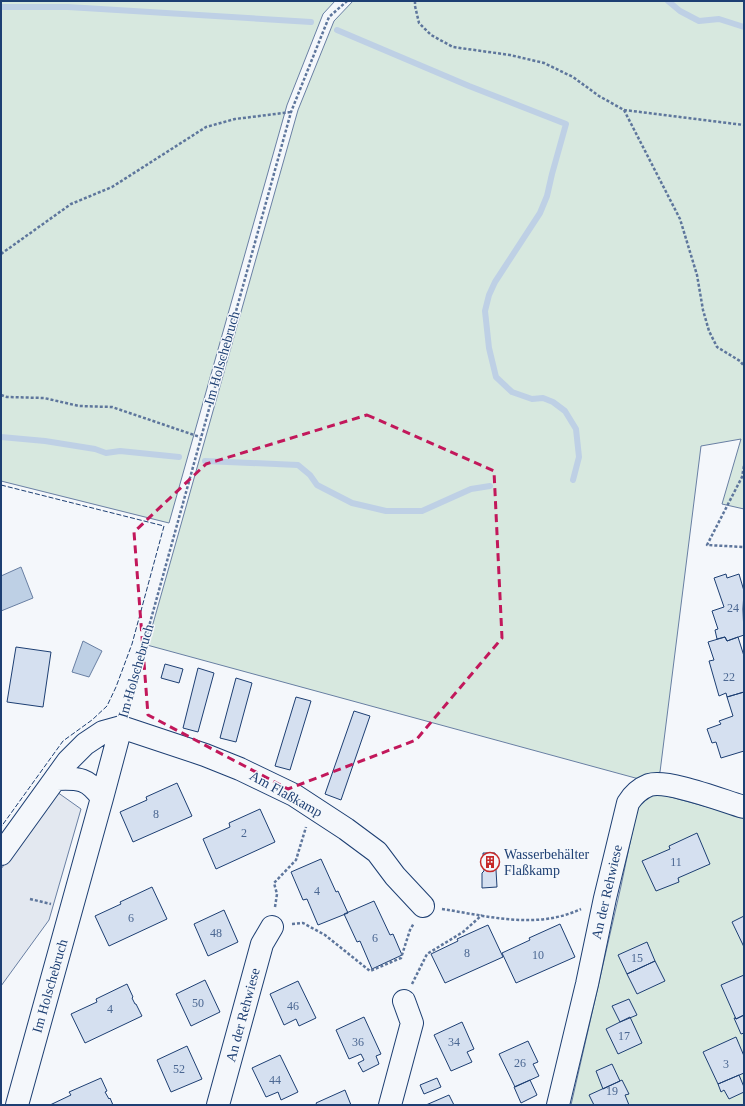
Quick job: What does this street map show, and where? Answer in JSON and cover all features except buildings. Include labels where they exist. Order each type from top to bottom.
[{"type":"street","name":"Im Holschebruch","points":[[1,854],[68,761],[85,744],[103,732],[120,727]]},
{"type":"street","name":"Im Holschebruch","points":[[17,1105],[102,798],[120,727]]},
{"type":"street","name":"Am Flaßkamp","points":[[120,727],[204,755],[240,769],[294,795],[377,852],[395,876],[423,906]]},
{"type":"street","points":[[56,779],[75,778],[84,781],[95,787],[102,798]]},
{"type":"street","name":"An der Rehwiese","points":[[558,1105],[628,803],[635,793],[648,785],[660,783],[676,786],[744,807]]},
{"type":"street","name":"An der Rehwiese","points":[[218,1105],[262,944],[272,928]]},
{"type":"street","points":[[390,1105],[412,1023],[404,1001]]},
{"type":"path","name":"Im Holschebruch","points":[[120,727],[291,112],[329,17],[347,1]]},
{"type":"path","points":[[415,1],[419,23],[431,35],[452,46],[510,55],[544,63],[573,77],[599,96],[624,110],[744,125]]},
{"type":"path","points":[[624,110],[680,219],[697,275],[703,310],[709,332],[717,347],[740,361],[744,366]]},
{"type":"path","points":[[1,254],[71,204],[112,187],[206,127],[235,119],[291,112]]},
{"type":"path","points":[[1,395],[44,398],[79,406],[112,407],[200,437]]},
{"type":"path","points":[[744,466],[742,477],[707,545],[744,547]]},
{"type":"path","points":[[312,807],[296,860],[274,883],[277,894],[272,928],[303,923],[325,935],[370,971],[401,958],[410,930],[423,906],[514,920],[545,920],[570,914]]},
{"type":"path","points":[[404,1001],[427,954],[464,932],[483,915]]},
{"type":"highlighted area","points":[[367,415],[494,471],[502,638],[416,740],[288,789],[148,715],[134,532],[206,464]]},
{"type":"shaded area","points":[[1,1],[335,1],[323,14],[287,105],[169,523],[1,481]]},
{"type":"shaded area","points":[[353,1],[744,1],[744,509],[722,504],[741,439],[701,446],[660,772],[639,779],[147,645],[298,110],[334,21]]},
{"type":"shaded area","points":[[57,792],[81,809],[49,920],[1,986],[1,869]]},
{"type":"shaded area","points":[[656,793],[744,817],[744,1105],[571,1105],[635,819],[641,799]]},
{"type":"water","points":[[21,567],[33,598],[1,611],[1,576]]},
{"type":"water","points":[[83,641],[102,651],[89,677],[72,672]]},
{"type":"waterway","points":[[668,1],[680,11],[699,21],[719,19],[744,27]]},
{"type":"waterway","points":[[1,7],[68,7],[311,22]]},
{"type":"waterway","points":[[337,30],[469,86],[566,124],[547,196],[540,213],[495,282],[489,295],[485,311],[489,348],[496,377],[512,392],[532,399],[543,398],[553,402],[565,411],[576,429],[579,457],[573,480]]},
{"type":"waterway","points":[[1,437],[45,441],[95,449],[106,453],[120,451],[179,457]]},
{"type":"waterway","points":[[205,461],[298,465],[310,475],[317,485],[352,503],[386,511],[422,511],[471,489],[490,486]]},
{"type":"fence","points":[[1,485],[164,526],[132,644],[116,687],[107,706],[92,720],[63,741],[1,827]]},
{"type":"place","name":"Wasserbehälter Flaßkamp","points":[[490,862]]}]
